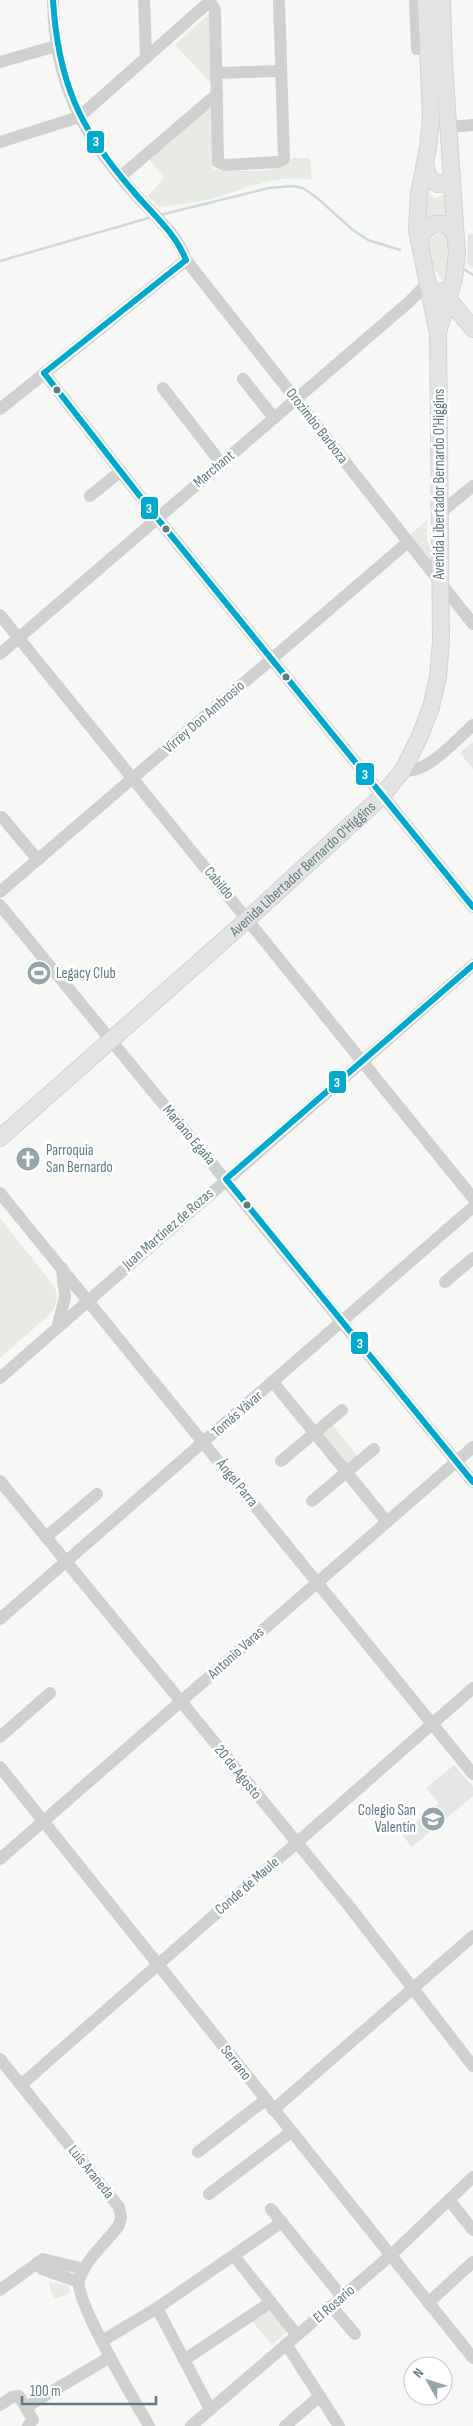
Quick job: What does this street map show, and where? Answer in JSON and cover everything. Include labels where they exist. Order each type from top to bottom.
[{"type":"main road","name":"Avenida Libertador Bernardo O'Higgins","points":[[0,1138],[248,919],[381,797],[402,770],[428,714],[438,677],[441,641],[438,334],[427,284],[417,212],[431,118],[422,34],[426,0]]},
{"type":"main road","name":"Avenida Libertador Bernardo O'Higgins","points":[[438,334],[456,268],[457,254],[450,127],[444,64],[442,0]]},
{"type":"main road","points":[[425,164],[429,178],[437,184],[447,183],[452,174]]},
{"type":"main road","points":[[420,243],[422,232],[433,224],[445,224],[451,228],[455,235]]},
{"type":"main road","points":[[424,262],[432,278],[473,329]]},
{"type":"street","name":"Orozimbo Barboza","points":[[53,0],[56,46],[64,78],[79,117],[106,162],[178,242],[186,260],[473,624]]},
{"type":"street","points":[[144,0],[146,58]]},
{"type":"street","points":[[0,142],[79,117],[209,1],[215,10],[218,162],[225,165],[278,162],[284,159],[279,0]]},
{"type":"street","name":"Avenida Libertador Bernardo O'Higgins","points":[[415,0],[422,34],[417,49]]},
{"type":"street","points":[[0,62],[56,46]]},
{"type":"street","points":[[216,73],[282,71]]},
{"type":"street","points":[[120,177],[217,94]]},
{"type":"street","points":[[450,127],[473,125]]},
{"type":"street","points":[[0,409],[186,260]]},
{"type":"street","name":"Marchant","points":[[0,654],[296,400],[409,302],[427,284]]},
{"type":"street","points":[[44,374],[381,797],[473,908]]},
{"type":"street","points":[[243,379],[274,418]]},
{"type":"street","points":[[163,388],[221,463]]},
{"type":"street","points":[[90,496],[121,471]]},
{"type":"street","points":[[440,514],[473,486]]},
{"type":"street","name":"Virrey Don Ambrosio","points":[[0,892],[408,542]]},
{"type":"street","name":"Cabildo","points":[[0,615],[473,1198]]},
{"type":"street","points":[[402,770],[413,771],[425,766],[473,724]]},
{"type":"street","points":[[2,817],[38,860]]},
{"type":"street","name":"Mariano Egaña","points":[[0,905],[473,1482]]},
{"type":"street","name":"Juan Martínez de Rozas","points":[[0,1378],[87,1299],[473,965]]},
{"type":"street","name":"Ángel Parra","points":[[0,1193],[473,1774]]},
{"type":"street","name":"Tomás Yávar","points":[[0,1619],[67,1563],[473,1206]]},
{"type":"street","points":[[444,1282],[473,1258]]},
{"type":"street","points":[[57,1327],[65,1298],[62,1268]]},
{"type":"street","points":[[273,1382],[387,1522]]},
{"type":"street","points":[[281,1461],[342,1410]]},
{"type":"street","name":"Antonio Varas","points":[[0,1859],[473,1447]]},
{"type":"street","points":[[312,1500],[374,1450]]},
{"type":"street","name":"20 de Agosto","points":[[0,1481],[360,1920],[473,2066]]},
{"type":"street","points":[[46,1538],[97,1494]]},
{"type":"street","name":"Conde de Maule","points":[[21,2085],[473,1688]]},
{"type":"street","points":[[0,1737],[50,1693]]},
{"type":"street","name":"Serrano","points":[[0,1767],[473,2358]]},
{"type":"street","points":[[273,2110],[473,1936]]},
{"type":"street","name":"Luis Araneda","points":[[0,2059],[116,2203],[120,2212],[119,2225],[84,2269],[79,2282]]},
{"type":"street","points":[[198,2152],[265,2100]]},
{"type":"street","points":[[209,2194],[291,2132]]},
{"type":"street","name":"El Rosario","points":[[191,2426],[390,2256],[473,2177]]},
{"type":"street","points":[[449,2200],[473,2230]]},
{"type":"street","points":[[271,2208],[342,2297]]},
{"type":"street","points":[[102,2341],[156,2308],[282,2222]]},
{"type":"street","points":[[234,2256],[298,2335]]},
{"type":"street","points":[[0,2290],[43,2259],[84,2269]]},
{"type":"street","points":[[428,2303],[473,2262]]},
{"type":"street","points":[[37,2263],[42,2270],[79,2282],[84,2305],[110,2357],[149,2426]]},
{"type":"street","points":[[184,2360],[271,2302]]},
{"type":"street","points":[[331,2306],[355,2334]]},
{"type":"street","points":[[156,2308],[210,2409]]},
{"type":"street","points":[[286,2344],[340,2426]]},
{"type":"street","points":[[26,2407],[110,2357]]},
{"type":"street","points":[[0,2405],[15,2395],[19,2396],[33,2420],[28,2426]]},
{"type":"street","points":[[284,2426],[320,2396]]},
{"type":"shaded area","points":[[212,11],[211,83],[175,45]]},
{"type":"shaded area","points":[[214,102],[213,169],[267,170],[278,168],[292,158],[310,158],[312,180],[299,178],[275,180],[207,200],[159,207],[148,196],[164,178],[149,159]]},
{"type":"shaded area","points":[[447,191],[448,220],[426,225],[427,192],[433,197],[439,197]]},
{"type":"shaded area","points":[[438,233],[446,235],[450,242],[448,287],[430,260],[428,252],[432,239]]},
{"type":"shaded area","points":[[468,234],[473,234],[473,268],[467,263]]},
{"type":"shaded area","points":[[427,520],[427,543],[433,548],[433,565],[409,536]]},
{"type":"shaded area","points":[[473,742],[473,769],[460,753]]},
{"type":"shaded area","points":[[0,1218],[54,1286],[57,1298],[54,1308],[49,1315],[0,1358]]},
{"type":"shaded area","points":[[331,1423],[359,1458],[348,1467],[321,1433]]},
{"type":"shaded area","name":"Colegio San Valentín","points":[[454,1765],[473,1787],[473,1796],[412,1847],[401,1834],[439,1803],[426,1788]]},
{"type":"shaded area","points":[[48,2282],[69,2286],[69,2294],[54,2299]]},
{"type":"shaded area","points":[[270,2308],[288,2331],[272,2345],[252,2321]]},
{"type":"waterway","points":[[160,215],[269,188],[293,186],[303,188],[316,197],[353,230],[368,240],[400,250]]},
{"type":"waterway","points":[[0,261],[152,217]]},
{"type":"waterway","points":[[465,270],[473,275]]},
{"type":"transit line","name":"3","points":[[53,0],[60,56],[75,103],[86,125],[115,169],[176,241],[186,260]]},
{"type":"transit line","name":"3","points":[[44,373],[186,260]]},
{"type":"transit line","name":"3","points":[[44,373],[157,518],[473,907]]},
{"type":"transit line","name":"3","points":[[473,965],[226,1179],[473,1482]]},
{"type":"place","name":"Legacy Club","points":[[39,973]]},
{"type":"place","name":"Parroquia San Bernardo","points":[[28,1159]]},
{"type":"place","name":"Colegio San Valentín","points":[[433,1819]]}]
